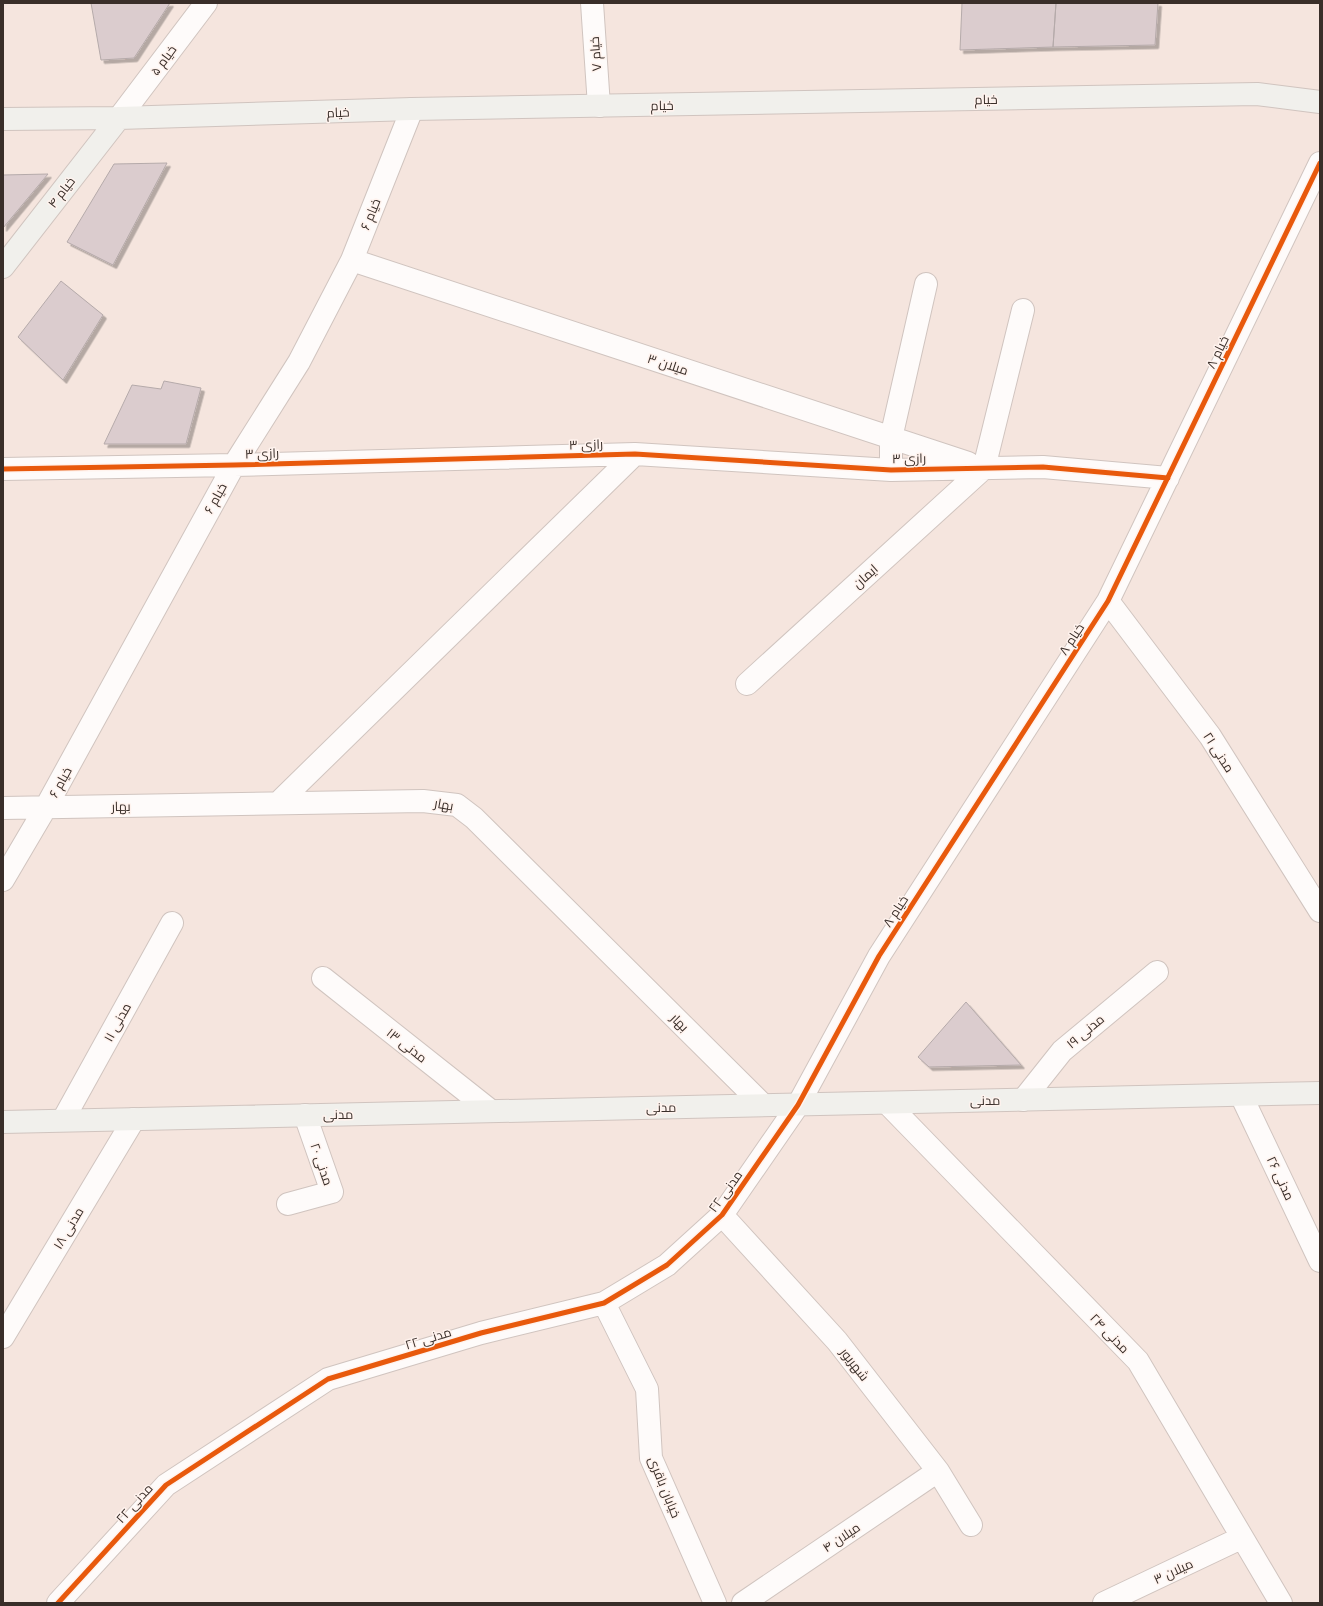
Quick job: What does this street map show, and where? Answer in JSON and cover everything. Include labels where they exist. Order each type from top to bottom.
[{"type":"main road","name":"خیام","points":[[3,119],[119,118],[599,106],[1257,94],[1320,102]]},
{"type":"main road","name":"خیام ۴","points":[[3,267],[119,118]]},
{"type":"main road","name":"مدنی","points":[[3,1122],[1320,1093]]},
{"type":"street","name":"خیام ۵","points":[[119,118],[206,3]]},
{"type":"street","name":"خیام ۷","points":[[592,3],[599,106]]},
{"type":"street","name":"خیام ۶","points":[[3,880],[46,807],[234,465],[299,362],[352,260],[412,110]]},
{"type":"street","name":"خیام ۸","points":[[798,1105],[879,956],[1108,601],[1320,162]]},
{"type":"street","name":"میلان ۳","points":[[352,260],[984,468]]},
{"type":"street","points":[[891,470],[891,438],[926,284]]},
{"type":"street","points":[[984,468],[1023,310]]},
{"type":"street","name":"رازی ۳","points":[[3,469],[234,465],[635,454],[891,470],[1043,467],[1168,478]]},
{"type":"street","points":[[278,803],[635,454]]},
{"type":"street","name":"ایمان","points":[[747,684],[984,468]]},
{"type":"street","name":"مدنی ۲۱","points":[[1108,601],[1210,736],[1320,911]]},
{"type":"street","name":"بهار","points":[[3,808],[423,801],[457,805],[474,818],[763,1105]]},
{"type":"street","name":"مدنی ۱۱","points":[[63,1120],[172,923]]},
{"type":"street","name":"مدنی ۱۹","points":[[1023,1100],[1062,1051],[1157,972]]},
{"type":"street","name":"مدنی ۱۳","points":[[323,978],[491,1111]]},
{"type":"street","name":"مدنی ۲۶","points":[[1241,1095],[1320,1261]]},
{"type":"street","name":"مدنی ۲۴","points":[[887,1103],[1138,1361],[1281,1603]]},
{"type":"street","name":"مدنی ۲۲","points":[[58,1603],[166,1484],[328,1379],[481,1333],[604,1302],[667,1265],[722,1215],[798,1105]]},
{"type":"street","name":"مدنی ۲۰","points":[[288,1204],[332,1192],[305,1115]]},
{"type":"street","name":"مدنی ۱۸","points":[[3,1337],[134,1119]]},
{"type":"street","name":"شهریور","points":[[722,1215],[837,1341],[938,1471],[971,1525]]},
{"type":"street","name":"خیابان باقری","points":[[604,1302],[647,1389],[651,1458],[715,1603]]},
{"type":"street","name":"میلان ۴","points":[[743,1603],[938,1471]]},
{"type":"street","name":"میلان ۳","points":[[1104,1603],[1242,1538]]},
{"type":"building","points":[[91,3],[170,3],[134,58],[101,60]]},
{"type":"building","points":[[962,3],[1056,3],[1053,47],[960,50]]},
{"type":"building","points":[[1056,3],[1158,3],[1155,45],[1053,47]]},
{"type":"building","points":[[167,163],[113,265],[67,242],[114,164]]},
{"type":"building","points":[[48,174],[3,228],[3,175]]},
{"type":"building","points":[[61,281],[103,315],[63,380],[18,337]]},
{"type":"building","points":[[164,381],[201,388],[186,444],[104,444],[132,385],[161,389]]},
{"type":"building","points":[[966,1002],[1021,1065],[929,1067],[918,1057]]},
{"type":"cycle path","points":[[58,1603],[166,1485],[328,1379],[481,1333],[604,1303],[667,1265],[722,1215],[798,1105],[879,956],[1108,601],[1320,163]]},
{"type":"cycle path","points":[[3,469],[234,465],[635,454],[891,470],[1043,467],[1168,478]]}]
